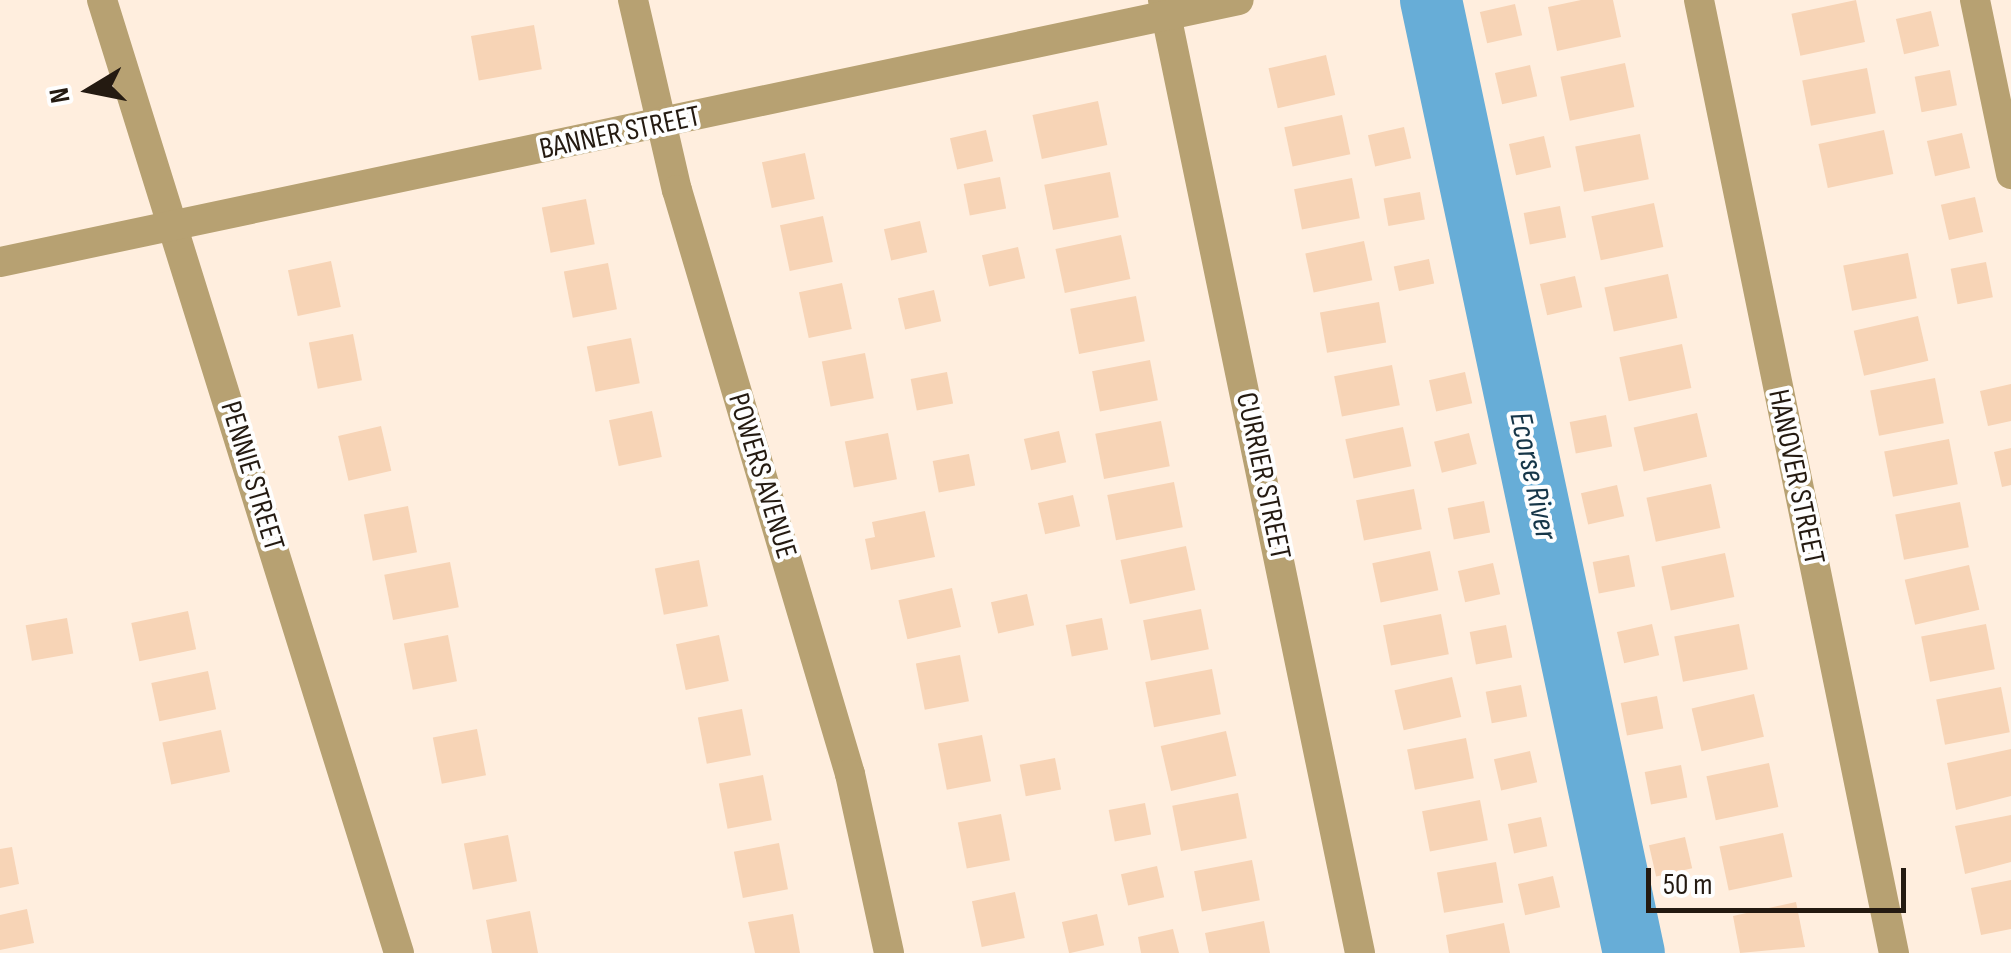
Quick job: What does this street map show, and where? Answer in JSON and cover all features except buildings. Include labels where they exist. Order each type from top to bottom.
[{"type":"street","name":"PENNIE STREET","points":[[102,0],[399,953]]},
{"type":"street","name":"POWERS AVENUE","points":[[632,0],[661,126],[850,774],[889,953]]},
{"type":"street","name":"BANNER STREET","points":[[0,262],[661,126],[1164,7],[1239,0]]},
{"type":"street","name":"HANOVER STREET","points":[[1699,0],[1894,953]]},
{"type":"street","points":[[1975,0],[2011,174]]},
{"type":"street","name":"CURRIER STREET","points":[[1164,7],[1360,953]]},
{"type":"waterway","name":"Ecorse River","points":[[1431,0],[1634,953]]}]
